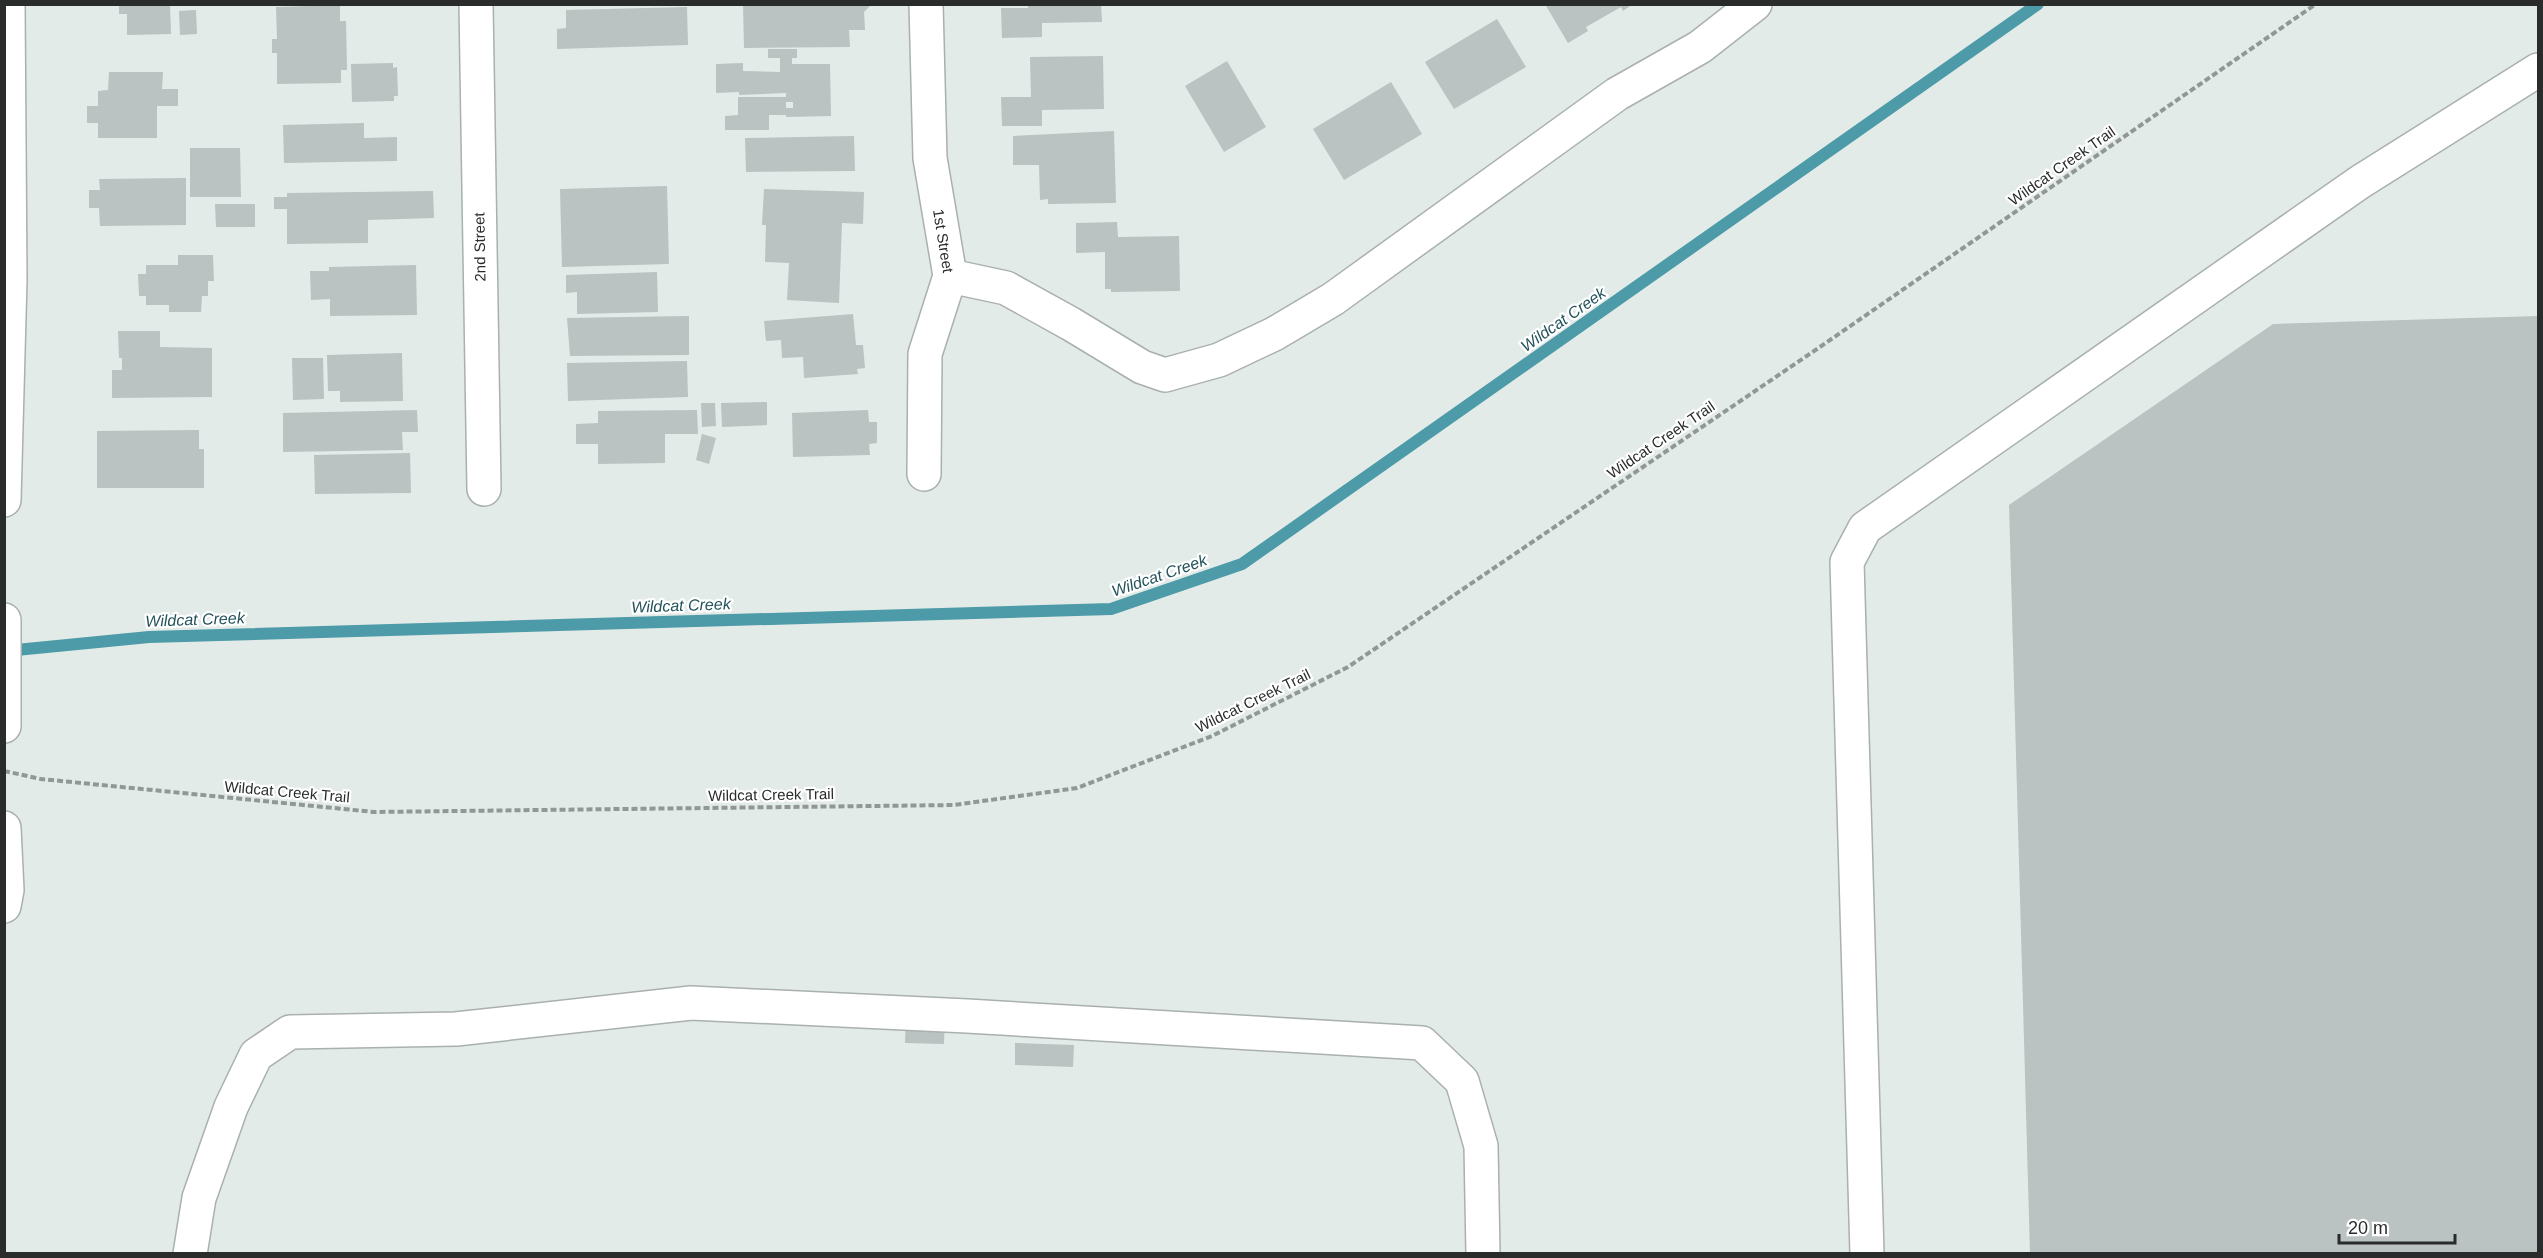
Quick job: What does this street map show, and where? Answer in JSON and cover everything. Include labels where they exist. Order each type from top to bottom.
[{"type":"street","points":[[4,500],[10,279],[8,4]]},
{"type":"street","name":"2nd Street","points":[[476,4],[484,489]]},
{"type":"street","name":"1st Street","points":[[924,474],[925,354],[950,276],[930,158],[926,4]]},
{"type":"street","points":[[950,276],[1006,288],[1142,367],[1165,375],[1219,360],[1274,334],[1333,299],[1617,94],[1700,46],[1755,4]]},
{"type":"street","points":[[1867,1254],[1847,562],[1865,528],[2360,182],[2538,70]]},
{"type":"street","points":[[4,620],[4,726]]},
{"type":"street","points":[[4,828],[7,890],[4,906]]},
{"type":"street","points":[[190,1254],[199,1198],[231,1107],[256,1055],[290,1032],[456,1029],[691,1003],[967,1016],[1422,1043],[1462,1081],[1481,1146],[1483,1254]]},
{"type":"path","name":"Wildcat Creek Trail","points":[[4,771],[41,779],[374,812],[954,805],[1077,788],[1212,736],[1348,667],[1827,342],[2316,4]]},
{"type":"building","points":[[119,4],[170,4],[171,34],[127,35],[127,14],[119,14]]},
{"type":"building","points":[[743,4],[872,4],[864,12],[865,30],[849,30],[850,47],[744,48]]},
{"type":"building","points":[[1028,4],[1101,4],[1102,22],[1042,23],[1042,37],[1002,38],[1001,8],[1028,8]]},
{"type":"building","points":[[1545,4],[1633,4],[1623,11],[1621,7],[1586,27],[1588,31],[1568,43]]},
{"type":"building","points":[[340,5],[340,21],[346,21],[347,70],[341,70],[341,83],[277,84],[277,53],[272,53],[272,39],[277,39],[276,7]]},
{"type":"building","points":[[687,7],[688,45],[557,49],[557,29],[566,28],[566,10]]},
{"type":"building","points":[[196,10],[197,34],[180,35],[179,11]]},
{"type":"building","points":[[1497,19],[1526,67],[1454,109],[1425,62]]},
{"type":"building","points":[[768,49],[797,49],[797,58],[792,58],[792,64],[830,64],[831,116],[769,115],[769,130],[725,130],[725,116],[738,115],[738,97],[786,97],[786,93],[739,95],[739,92],[716,93],[716,64],[743,63],[743,71],[780,72],[780,58],[768,58]],"holes":[[[786,102],[793,102],[793,108],[786,108]]]},
{"type":"building","points":[[1103,56],[1104,109],[1042,110],[1042,126],[1002,126],[1001,97],[1031,97],[1030,57]]},
{"type":"building","points":[[1227,61],[1266,127],[1224,152],[1185,86]]},
{"type":"building","points":[[393,63],[393,68],[397,67],[398,96],[394,96],[394,101],[352,102],[351,64]]},
{"type":"building","points":[[109,72],[163,72],[162,89],[178,89],[178,106],[157,106],[157,138],[98,138],[98,123],[87,123],[87,106],[98,106],[98,91],[108,90]]},
{"type":"building","points":[[1391,82],[1422,134],[1344,180],[1313,129]]},
{"type":"building","points":[[364,123],[364,138],[397,137],[397,161],[284,163],[283,125]]},
{"type":"building","points":[[1114,131],[1116,203],[1048,204],[1048,199],[1040,200],[1039,165],[1013,165],[1013,136]]},
{"type":"building","points":[[854,136],[855,171],[746,172],[745,138]]},
{"type":"building","points":[[190,148],[240,148],[241,197],[190,197]]},
{"type":"building","points":[[186,178],[186,225],[100,226],[99,208],[89,208],[89,190],[100,190],[99,179]]},
{"type":"building","points":[[667,186],[669,264],[562,267],[560,189]]},
{"type":"building","points":[[764,189],[864,192],[863,224],[842,223],[839,303],[787,300],[789,263],[765,262],[766,225],[762,225]]},
{"type":"building","points":[[433,191],[434,218],[368,220],[368,243],[287,244],[287,209],[274,209],[274,197],[287,197],[287,193]]},
{"type":"building","points":[[215,204],[255,204],[255,227],[216,227]]},
{"type":"building","points":[[1117,222],[1118,237],[1179,236],[1180,291],[1111,292],[1111,289],[1105,289],[1105,252],[1076,253],[1076,223]]},
{"type":"building","points":[[178,255],[213,255],[214,281],[208,281],[208,296],[202,296],[201,312],[169,312],[169,305],[146,305],[146,296],[139,296],[138,274],[146,274],[146,265],[178,265]]},
{"type":"building","points":[[416,265],[417,315],[330,316],[330,299],[311,300],[310,271],[329,271],[329,267]]},
{"type":"building","points":[[657,272],[658,312],[577,314],[577,292],[566,293],[566,275]]},
{"type":"building","points":[[853,314],[856,345],[863,345],[865,368],[857,369],[858,374],[804,378],[803,357],[782,358],[781,340],[766,341],[764,321]]},
{"type":"building","points":[[689,316],[689,355],[570,356],[567,318]]},
{"type":"building","points":[[2538,316],[2538,1254],[2030,1254],[2009,505],[2273,324]]},
{"type":"building","points":[[118,331],[160,331],[160,347],[212,348],[212,397],[112,398],[112,370],[122,370]]},
{"type":"building","points":[[402,353],[403,401],[340,402],[340,391],[328,391],[327,355]]},
{"type":"building","points":[[292,358],[323,358],[324,399],[293,400]]},
{"type":"building","points":[[687,361],[688,397],[568,401],[567,363]]},
{"type":"building","points":[[767,402],[767,425],[722,427],[721,403]]},
{"type":"building","points":[[701,403],[715,403],[716,426],[702,427]]},
{"type":"building","points":[[417,410],[418,432],[402,432],[403,450],[283,452],[283,413]]},
{"type":"building","points":[[697,410],[698,434],[665,434],[665,463],[598,464],[598,444],[576,444],[576,424],[598,423],[598,411]]},
{"type":"building","points":[[868,410],[869,422],[877,422],[877,443],[869,444],[870,455],[793,457],[792,413]]},
{"type":"building","points":[[199,430],[199,449],[204,449],[204,488],[97,488],[97,431]]},
{"type":"building","points":[[702,434],[716,438],[709,464],[696,460]]},
{"type":"building","points":[[410,453],[411,493],[315,494],[314,455]]},
{"type":"building","points":[[906,1016],[945,1017],[944,1044],[905,1043]]},
{"type":"building","points":[[1015,1043],[1074,1045],[1073,1067],[1015,1065]]},
{"type":"waterway","name":"Wildcat Creek","points":[[6,651],[149,637],[1111,609],[1242,564],[2038,4]]}]
